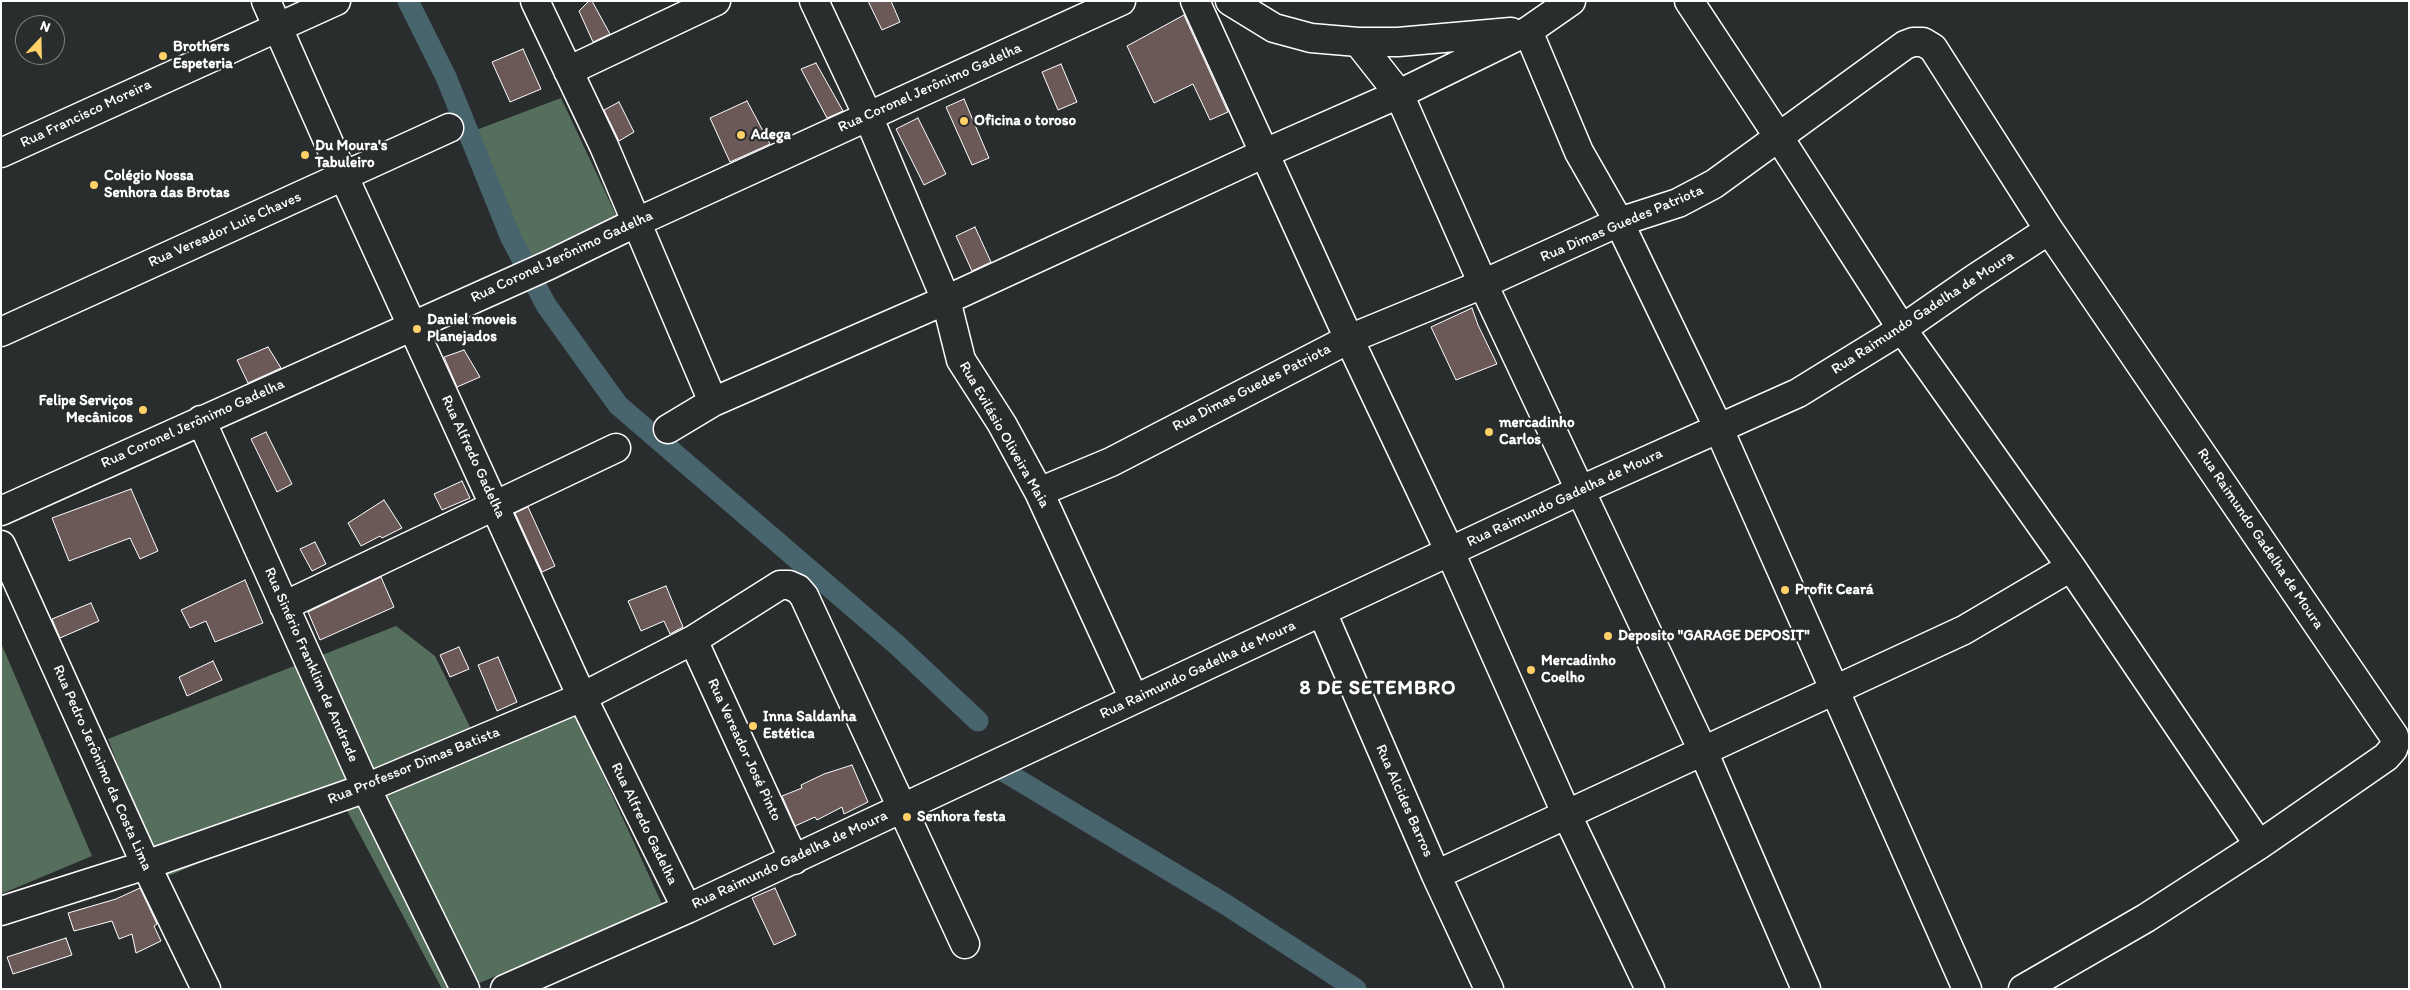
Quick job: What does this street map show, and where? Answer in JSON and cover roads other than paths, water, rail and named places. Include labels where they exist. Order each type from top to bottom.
[{"type":"street","name":"Rua Alfredo Gadelha","points":[[266,1],[582,697],[687,909]]},
{"type":"street","name":"Rua Francisco Moreira","points":[[1,153],[336,1]]},
{"type":"street","points":[[535,1],[637,222],[713,402]]},
{"type":"street","points":[[568,71],[716,1]]},
{"type":"street","name":"Rua Evilásio Oliveira Maia","points":[[814,1],[868,116],[946,300],[961,360],[1002,424],[1039,492],[1134,699]]},
{"type":"street","name":"Rua Coronel Jerônimo Gadelha","points":[[1,511],[496,287],[549,265],[637,222],[1121,1]]},
{"type":"street","points":[[1195,1],[1213,44],[1265,152],[1348,339],[1450,552],[1566,813],[1650,989]]},
{"type":"street","points":[[1230,1],[1274,28],[1311,38],[1358,42],[1398,42],[1528,31]]},
{"type":"street","points":[[668,429],[713,402],[946,300],[1265,152],[1399,94],[1528,31],[1571,1]]},
{"type":"street","points":[[1689,1],[1902,330],[2071,567],[2259,845],[2146,918],[2023,989]]},
{"type":"street","points":[[1528,31],[1579,152],[1619,222],[1718,427],[1967,989]]},
{"type":"street","points":[[1358,42],[1399,94],[1483,284],[1703,750],[1806,989]]},
{"type":"street","name":"Rua Dimas Guedes Patriota","points":[[1039,492],[1111,462],[1348,339],[1483,284],[1619,222],[1678,203],[1714,184],[1905,45],[1913,42],[1923,42],[1933,48],[2050,230]]},
{"type":"street","name":"Rua Vereador Luis Chaves","points":[[1,332],[449,128]]},
{"type":"street","name":"Rua Raimundo Gadelha de Moura","points":[[505,989],[794,860],[903,807],[1581,490],[1718,427],[1798,393],[1902,330],[1974,279],[2050,230],[2394,736],[2395,743],[2393,749],[2386,757],[2259,845]]},
{"type":"street","name":"Rua Sinério Franklim de Andrade","points":[[201,420],[366,788],[465,989]]},
{"type":"street","points":[[284,606],[616,448]]},
{"type":"street","name":"Rua Pedro Jerônimo da Costa Lima","points":[[1,545],[146,864],[206,989]]},
{"type":"street","points":[[1436,875],[1703,750],[1834,692],[1964,630],[2071,567]]},
{"type":"street","name":"Rua Professor Dimas Batista","points":[[1,911],[146,864],[366,788],[582,697],[693,640],[780,585],[789,585],[798,589],[804,596],[903,807]]},
{"type":"street","name":"Rua Alcides Barros","points":[[1322,612],[1436,875],[1489,989]]},
{"type":"street","name":"Rua Vereador José Pinto","points":[[693,640],[794,860]]},
{"type":"street","points":[[903,807],[966,944]]},
{"type":"waterway","points":[[408,1],[446,77],[511,238],[546,305],[618,405],[897,645],[978,721]]},
{"type":"waterway","points":[[1005,772],[1225,904],[1356,989]]},
{"type":"place","name":"Brothers Espeteria","points":[[163,56]]},
{"type":"place","name":"Oficina o toroso","points":[[964,121]]},
{"type":"place","name":"Adega","points":[[741,135]]},
{"type":"place","name":"Du Moura's Tabuleiro","points":[[305,155]]},
{"type":"place","name":"Colégio Nossa Senhora das Brotas","points":[[94,185]]},
{"type":"place","name":"Daniel moveis Planejados","points":[[417,329]]},
{"type":"place","name":"Felipe Serviços Mecânicos","points":[[143,410]]},
{"type":"place","name":"mercadinho Carlos","points":[[1489,432]]},
{"type":"place","name":"Profit Ceará","points":[[1785,590]]},
{"type":"place","name":"Deposito \"GARAGE DEPOSIT\"","points":[[1608,636]]},
{"type":"place","name":"Mercadinho Coelho","points":[[1531,670]]},
{"type":"place","name":"Inna Saldanha Estética","points":[[753,726]]},
{"type":"place","name":"Senhora festa","points":[[907,817]]},
{"type":"district","name":"8 DE SETEMBRO","points":[[1378,689]]}]
